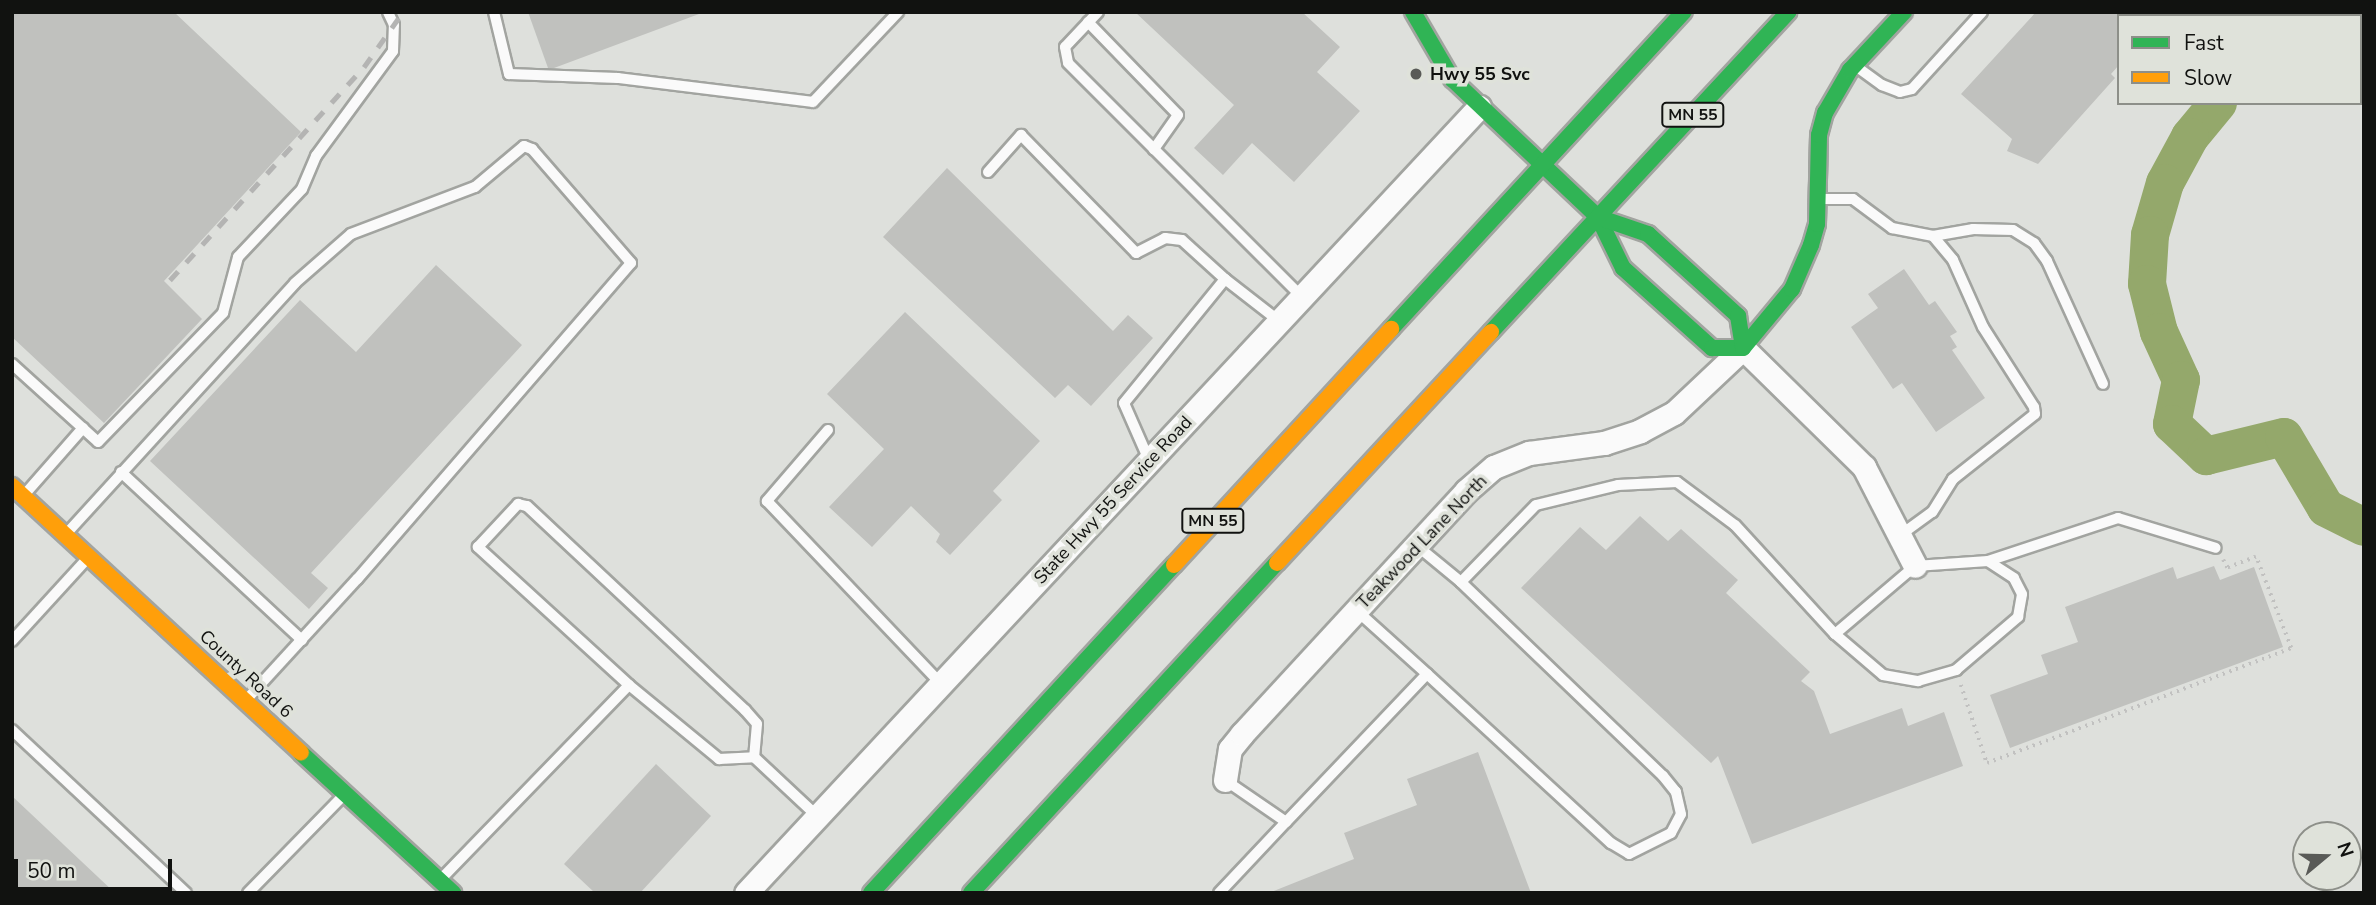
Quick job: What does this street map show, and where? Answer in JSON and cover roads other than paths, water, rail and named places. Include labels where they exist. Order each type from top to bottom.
[{"type":"main road","points":[[1413,12],[1436,56],[1479,107],[1598,218],[1623,268],[1712,348],[1743,348],[1738,316],[1648,234],[1598,218]]},
{"type":"main road","name":"MN 55","points":[[871,893],[1684,12]]},
{"type":"main road","name":"MN 55","points":[[971,893],[1788,12]]},
{"type":"main road","name":"Teakwood Lane North","points":[[1743,348],[1791,289],[1804,265],[1818,224],[1818,160],[1825,113],[1855,65],[1904,12]]},
{"type":"main road","name":"County Road 6","points":[[18,491],[453,893]]},
{"type":"street","name":"State Hwy 55 Service Road","points":[[746,893],[1479,107]]},
{"type":"street","points":[[1743,348],[1856,457],[1877,488],[1915,566]]},
{"type":"street","name":"Teakwood Lane North","points":[[1225,780],[1230,748],[1416,544],[1494,467],[1529,453],[1604,443],[1640,430],[1674,413],[1743,348]]},
{"type":"lane","points":[[12,364],[98,442],[223,313],[238,257],[302,189],[316,156],[393,51],[394,25],[388,12]]},
{"type":"lane","points":[[494,12],[509,74],[618,78],[813,102],[898,12]]},
{"type":"lane","points":[[1098,12],[1065,47],[1068,63],[1301,297]]},
{"type":"lane","points":[[1855,65],[1882,85],[1900,92],[1912,89],[1982,12]]},
{"type":"lane","points":[[1088,22],[1178,115],[1154,149]]},
{"type":"lane","points":[[988,173],[1021,135],[1136,253],[1165,238],[1182,240],[1225,279],[1279,321]]},
{"type":"lane","points":[[66,534],[295,283],[351,234],[475,187],[524,146],[532,149],[631,263],[302,640],[246,700]]},
{"type":"lane","points":[[1819,199],[1853,199],[1892,228],[1933,236],[1973,229],[2013,230],[2034,243],[2048,261],[2103,383]]},
{"type":"lane","points":[[1900,535],[1932,512],[1952,479],[2035,414],[1983,327],[1953,260],[1933,236]]},
{"type":"lane","points":[[1149,460],[1124,403],[1225,279]]},
{"type":"lane","points":[[18,491],[83,428]]},
{"type":"lane","points":[[828,430],[767,501],[941,684]]},
{"type":"lane","points":[[121,472],[302,640]]},
{"type":"lane","points":[[1461,582],[1536,505],[1618,485],[1676,482],[1735,525],[1835,634],[1883,675],[1918,681],[1956,670],[2018,617],[2022,594],[2014,578],[1988,561]]},
{"type":"lane","points":[[754,757],[757,724],[745,710],[527,506],[518,504],[478,547],[629,685],[719,759],[754,757],[817,816]]},
{"type":"lane","points":[[1835,634],[1915,566],[1988,561],[2118,518],[2216,548]]},
{"type":"lane","points":[[1356,610],[1611,843],[1629,854],[1671,833],[1681,814],[1676,792],[1663,776],[1461,582],[1416,544]]},
{"type":"lane","points":[[12,641],[90,556]]},
{"type":"lane","points":[[12,620],[22,629]]},
{"type":"lane","points":[[1219,893],[1427,674]]},
{"type":"lane","points":[[440,881],[629,685]]},
{"type":"lane","points":[[12,730],[186,893]]},
{"type":"lane","points":[[1225,780],[1286,822]]},
{"type":"lane","points":[[248,893],[346,793]]},
{"type":"waterway","points":[[2216,105],[2190,137],[2165,183],[2150,235],[2147,284],[2159,332],[2181,380],[2172,424],[2206,456],[2284,437],[2326,508],[2364,527]]},
{"type":"railway","points":[[170,280],[364,67],[403,12]]},
{"type":"place","name":"Hwy 55 Svc","points":[[1416,74]]}]
